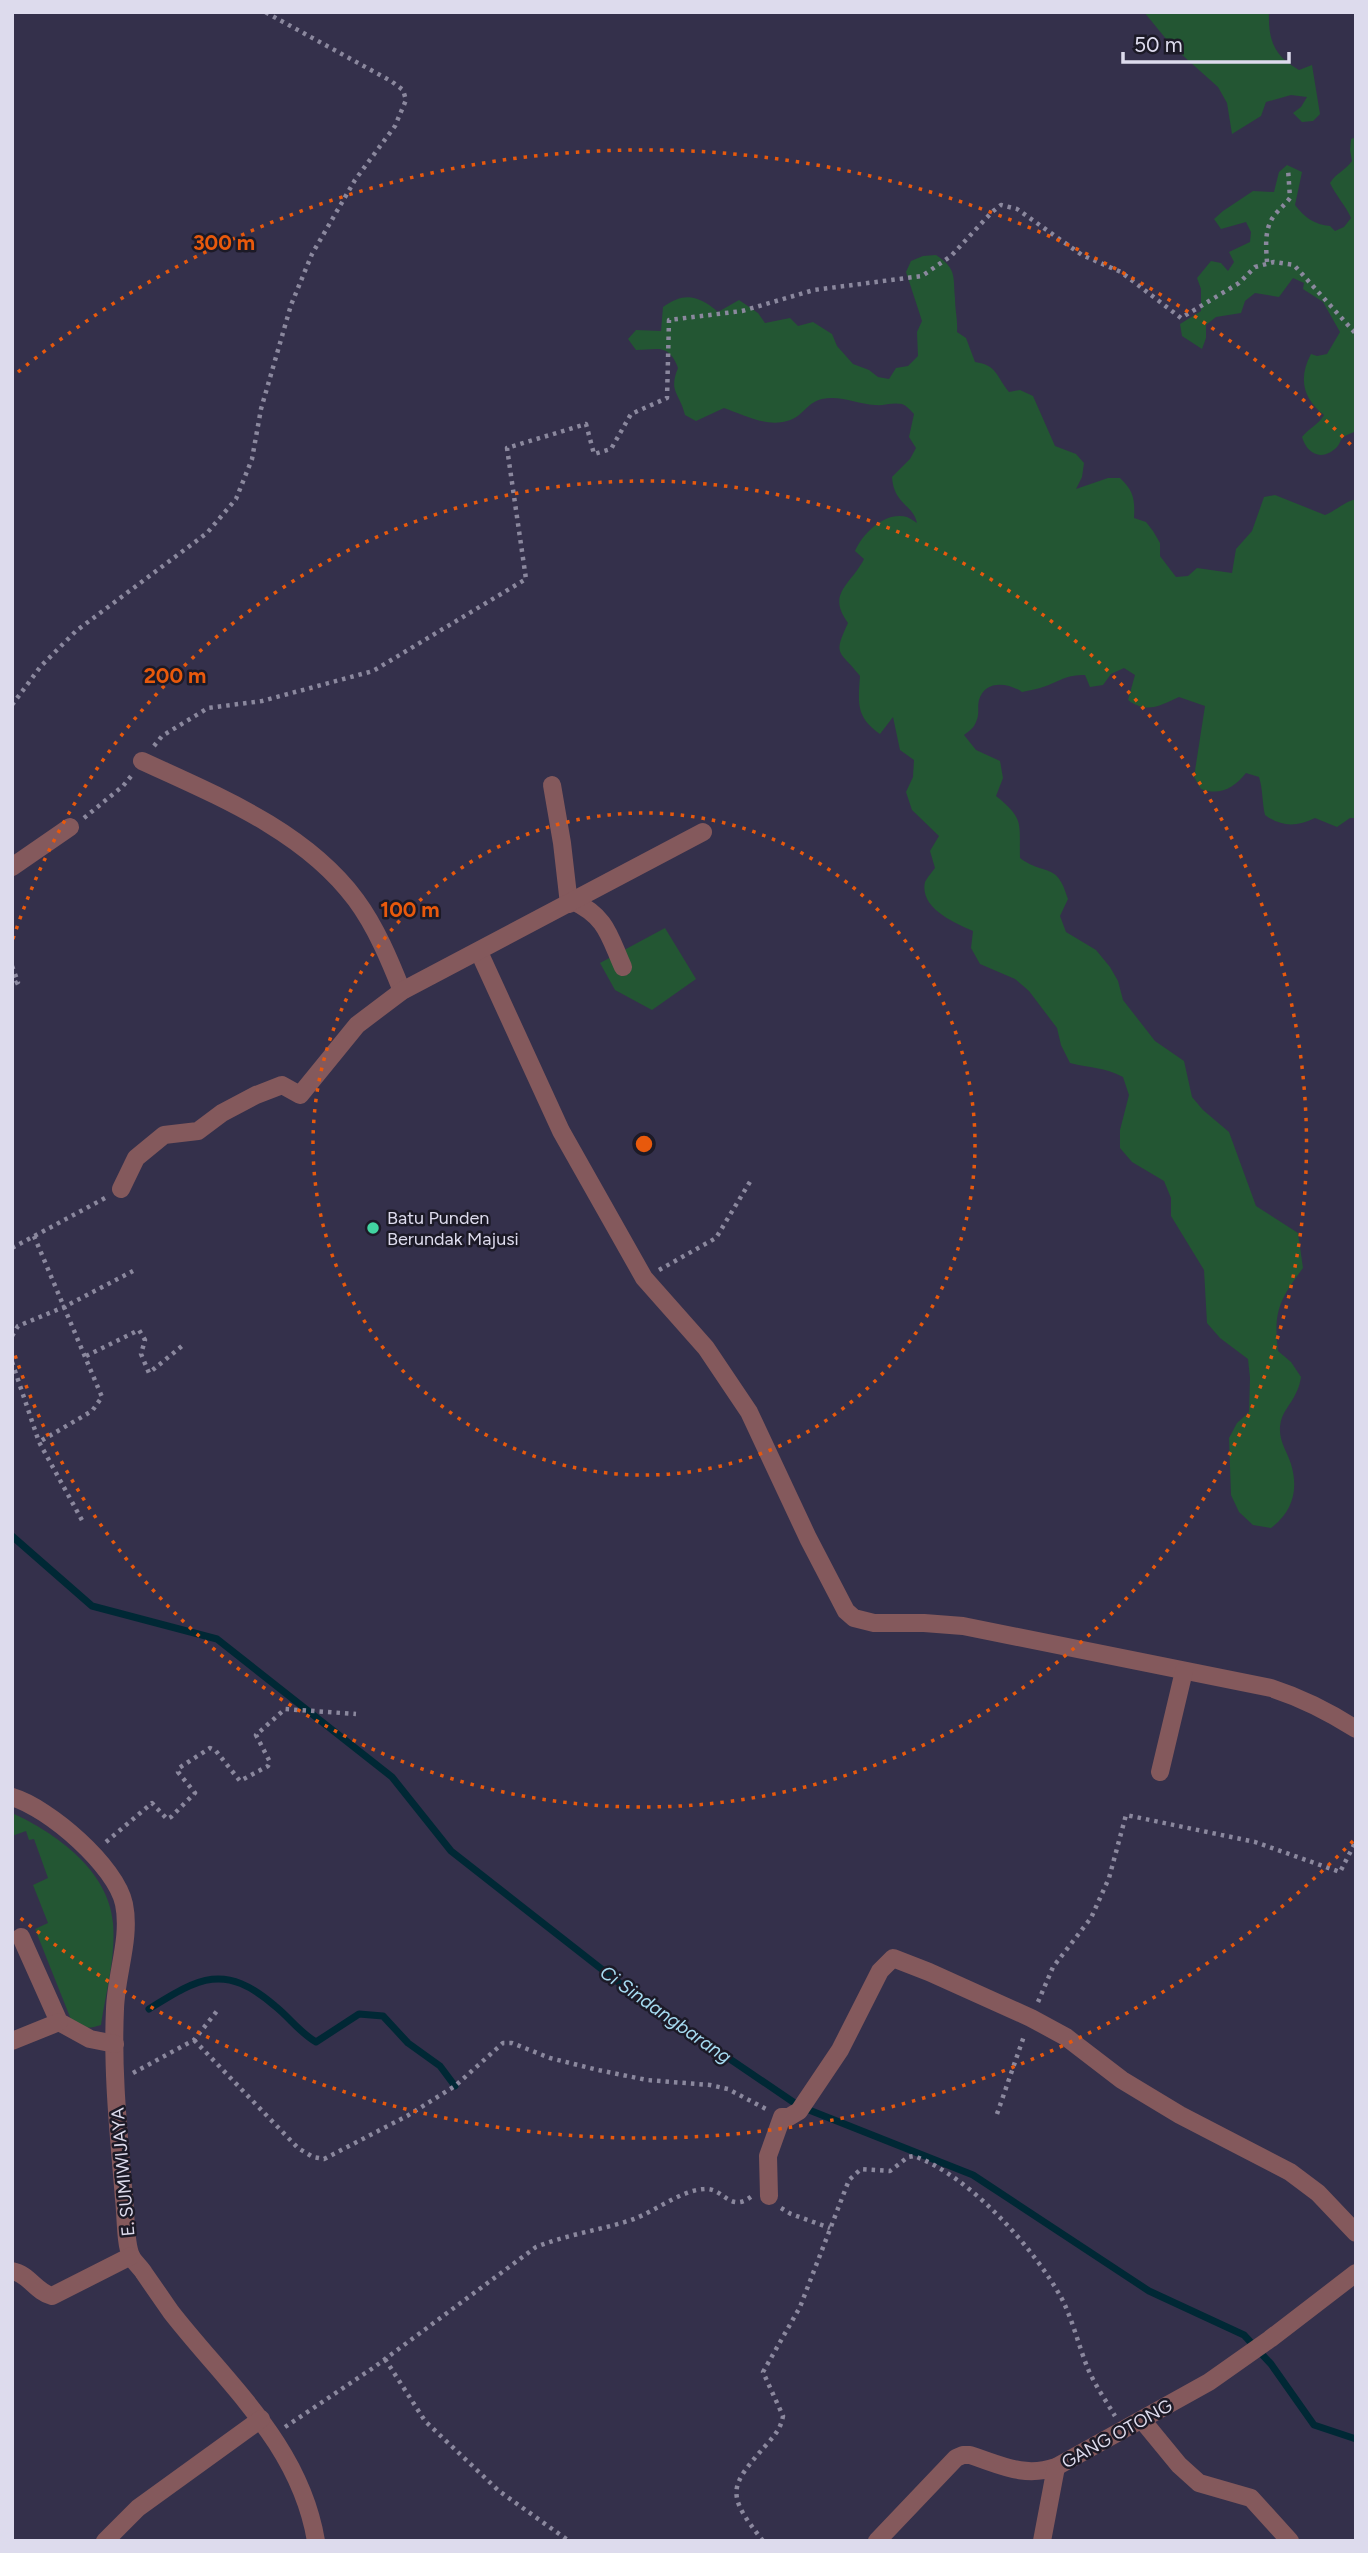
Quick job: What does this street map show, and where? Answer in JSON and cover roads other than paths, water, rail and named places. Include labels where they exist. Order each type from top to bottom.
[{"type":"street","points":[[142,761],[250,814],[297,842],[335,874],[358,901],[402,991]]},
{"type":"street","points":[[552,785],[571,903]]},
{"type":"street","points":[[12,867],[70,827]]},
{"type":"street","points":[[121,1189],[136,1158],[164,1135],[198,1132],[222,1113],[282,1084],[300,1095],[357,1025],[402,991],[703,832]]},
{"type":"street","points":[[571,903],[584,906],[603,922],[624,967]]},
{"type":"street","points":[[479,952],[561,1131],[644,1278],[706,1348],[744,1404],[846,1611],[854,1618],[874,1623],[963,1626],[1271,1688],[1329,1711],[1356,1729]]},
{"type":"street","points":[[1160,1772],[1184,1671]]},
{"type":"street","name":"E. SUMIWIJAYA","points":[[12,1797],[41,1812],[71,1834],[92,1854],[113,1881],[124,1903],[126,1931],[115,2007],[114,2044],[122,2179],[131,2256],[189,2334],[273,2435],[308,2503],[316,2541]]},
{"type":"street","points":[[21,1937],[59,2022],[90,2039],[114,2044]]},
{"type":"street","points":[[769,2196],[768,2156],[790,2114],[840,2050],[880,1971],[893,1958],[1031,2018],[1066,2037],[1122,2080],[1180,2115],[1290,2172],[1318,2193],[1356,2233]]},
{"type":"street","points":[[12,2041],[59,2022]]},
{"type":"street","points":[[12,2271],[24,2276],[42,2292],[52,2296],[131,2256]]},
{"type":"street","name":"GANG OTONG","points":[[877,2541],[948,2464],[964,2455],[1033,2473],[1056,2467],[1209,2382],[1356,2273]]},
{"type":"street","points":[[105,2541],[138,2508],[261,2419]]},
{"type":"street","points":[[1142,2420],[1179,2465],[1199,2483],[1251,2498],[1290,2541]]},
{"type":"street","points":[[1042,2541],[1056,2467]]},
{"type":"waterway","name":"Ci Sindangbarang","points":[[12,1536],[92,1606],[217,1639],[392,1777],[451,1851],[627,1989],[799,2106],[973,2175],[1149,2291],[1244,2335],[1271,2364],[1314,2425],[1356,2439]]},
{"type":"waterway","points":[[149,2009],[197,1983],[226,1979],[257,1992],[316,2042],[359,2014],[383,2016],[408,2043],[440,2066],[455,2086]]},
{"type":"place","name":"Batu Punden Berundak Majusi","points":[[373,1228]]}]
